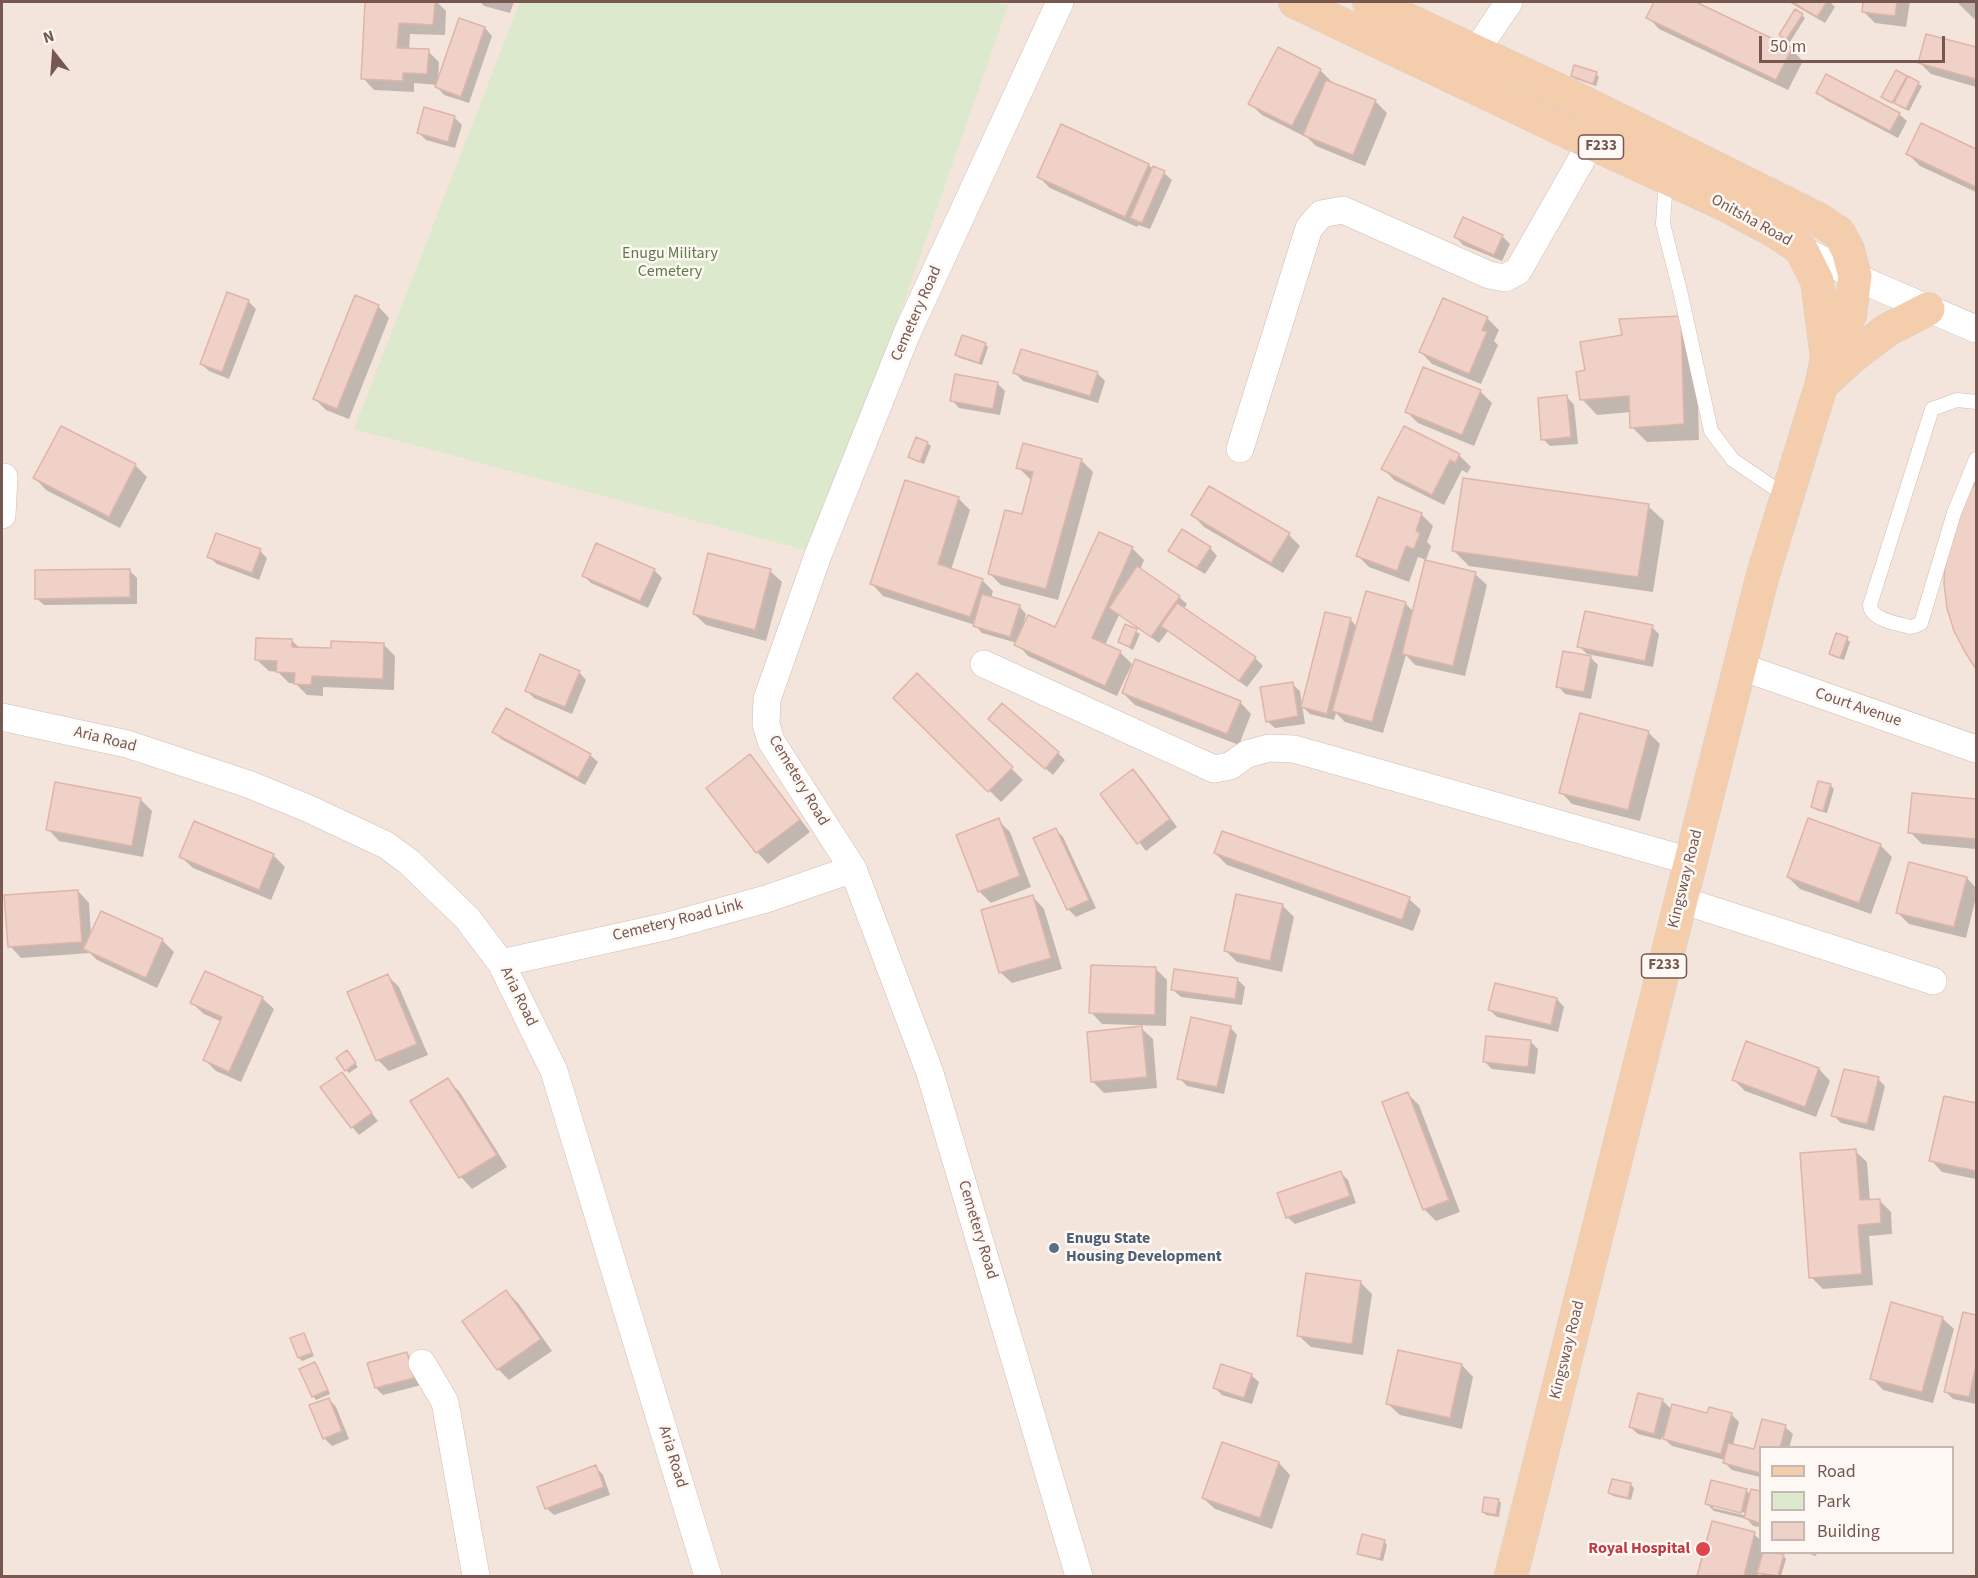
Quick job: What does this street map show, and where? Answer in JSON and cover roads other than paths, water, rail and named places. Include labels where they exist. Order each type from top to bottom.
[{"type":"main road","name":"Onitsha Road","points":[[1295,2],[1736,211],[1776,232],[1801,249],[1818,281],[1824,372]]},
{"type":"main road","name":"Onitsha Road","points":[[1369,2],[1569,95],[1818,219],[1839,233],[1848,250],[1855,276],[1850,315],[1824,372]]},
{"type":"main road","points":[[1824,372],[1852,357],[1887,330],[1928,309]]},
{"type":"main road","name":"Kingsway Road","points":[[1511,1576],[1739,666],[1762,578],[1824,372]]},
{"type":"street","name":"Cemetery Road","points":[[1060,2],[907,333],[811,574],[767,699],[766,724],[771,741],[853,869],[930,1073],[1078,1576]]},
{"type":"street","points":[[1476,51],[1509,2]]},
{"type":"street","points":[[1240,449],[1309,228],[1321,214],[1343,210],[1489,275],[1505,278],[1518,270],[1591,143]]},
{"type":"street","points":[[1801,249],[1855,276],[1977,329]]},
{"type":"street","points":[[2,515],[4,477]]},
{"type":"street","points":[[984,664],[1214,769],[1230,766],[1247,754],[1269,748],[1294,749],[1690,861]]},
{"type":"street","name":"Court Avenue","points":[[1739,666],[1977,749]]},
{"type":"street","name":"Aria Road","points":[[2,717],[127,744],[248,784],[307,808],[386,845],[409,862],[467,918],[501,963],[554,1071],[708,1576]]},
{"type":"street","name":"Cemetery Road Link","points":[[501,963],[668,926],[766,899],[853,869]]},
{"type":"street","points":[[1681,900],[1933,981]]},
{"type":"street","points":[[422,1363],[445,1402],[476,1576]]},
{"type":"lane","points":[[1666,177],[1663,224],[1684,306],[1711,431],[1733,460],[1786,496]]},
{"type":"lane","points":[[1977,402],[1957,400],[1932,409],[1870,605],[1875,616],[1910,627],[1921,622],[1954,513],[1977,459]]},
{"type":"place","name":"Enugu State Housing Development","points":[[1054,1248]]},
{"type":"place","name":"Royal Hospital","points":[[1703,1549]]},
{"type":"park label","name":"Enugu Military Cemetery","points":[[670,263]]}]
